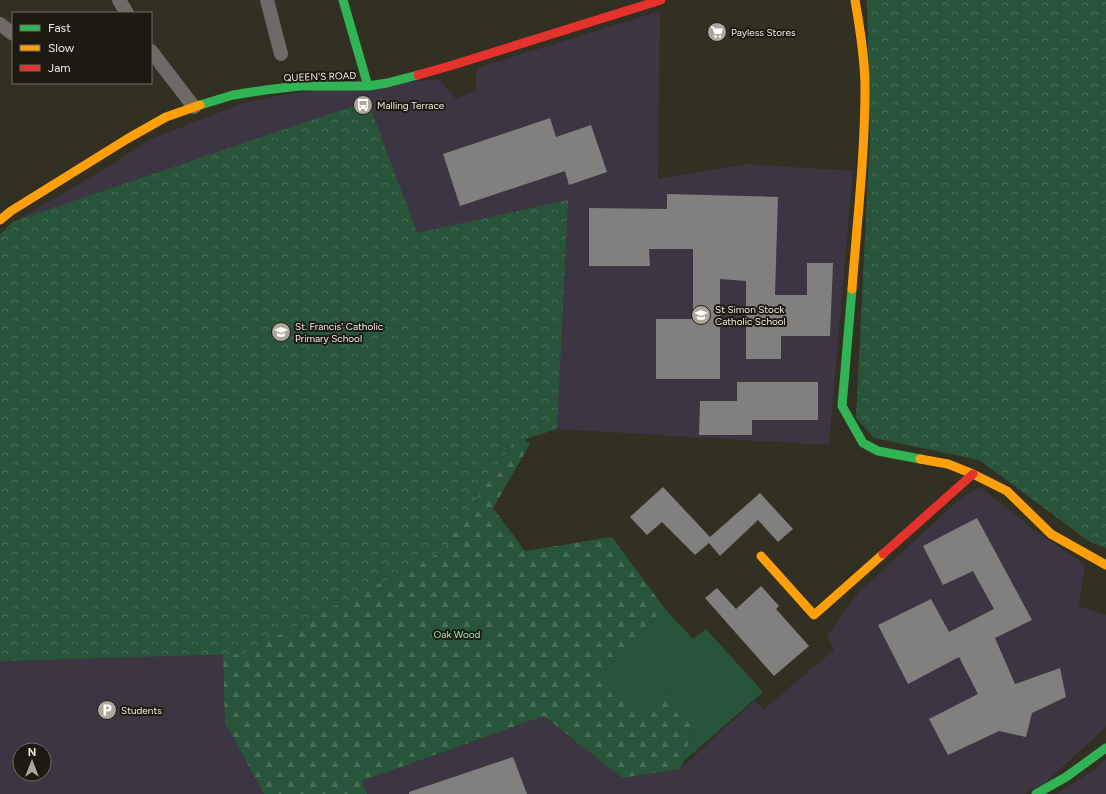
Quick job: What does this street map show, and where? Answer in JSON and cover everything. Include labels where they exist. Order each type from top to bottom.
[{"type":"street","points":[[119,0],[126,12]]},
{"type":"street","points":[[267,0],[282,54]]},
{"type":"street","points":[[344,0],[368,86]]},
{"type":"street","name":"QUEEN'S ROAD","points":[[0,220],[11,211],[127,139],[166,117],[194,107],[233,95],[265,90],[300,86],[368,86],[387,83],[453,65],[661,0]]},
{"type":"street","points":[[855,0],[861,38],[865,87],[861,182],[842,406],[863,443],[878,451],[948,464],[973,474],[1007,491],[1051,534],[1106,565]]},
{"type":"street","points":[[0,25],[12,33]]},
{"type":"street","points":[[152,52],[194,107]]},
{"type":"street","points":[[761,556],[814,615],[973,474]]},
{"type":"street","points":[[1036,794],[1066,777],[1106,748]]},
{"type":"shaded area","name":"St. Francis' Catholic Primary School","points":[[660,11],[658,179],[747,164],[853,171],[829,445],[557,429],[513,443],[225,722],[264,794],[0,794],[0,235],[10,224],[110,166],[149,140],[243,103],[298,92],[439,79],[456,99],[475,90],[477,68]]},
{"type":"shaded area","points":[[980,487],[1037,532],[1085,565],[1079,606],[1106,615],[1106,727],[1044,784],[1023,794],[367,794],[362,781],[544,716],[622,778],[680,769],[754,701],[764,709],[834,650],[827,636],[858,593],[962,497]]},
{"type":"shaded area","points":[[1106,759],[1106,794],[1056,794],[1097,768]]},
{"type":"green space","points":[[867,0],[1106,0],[1106,548],[1090,542],[979,460],[874,438],[856,418],[870,134]]},
{"type":"green space","name":"St. Francis' Catholic Primary School","points":[[368,101],[417,233],[568,200],[557,429],[513,443],[443,551],[242,654],[0,661],[0,235],[12,222]]},
{"type":"green space","name":"Oak Wood","points":[[507,425],[530,444],[493,508],[525,551],[612,537],[665,609],[604,671],[634,715],[670,692],[693,723],[684,761],[680,769],[622,778],[544,716],[362,781],[367,794],[264,794],[225,722],[223,654],[242,653]]},
{"type":"green space","points":[[665,609],[693,639],[706,629],[763,692],[684,761],[693,723],[670,692],[634,716],[604,671]]},
{"type":"building","points":[[550,118],[556,137],[591,125],[607,172],[569,185],[565,171],[460,206],[443,154]]},
{"type":"building","points":[[667,194],[778,197],[775,295],[807,295],[807,263],[833,263],[830,336],[781,336],[781,359],[746,359],[746,281],[720,279],[720,379],[656,379],[656,319],[693,319],[693,249],[649,249],[650,266],[589,266],[589,208],[667,209]]},
{"type":"building","points":[[737,382],[818,382],[818,420],[752,420],[752,435],[699,435],[700,401],[737,401]]},
{"type":"building","points":[[663,487],[710,537],[760,493],[793,529],[778,542],[758,520],[720,556],[709,543],[695,555],[662,522],[647,535],[630,517]]},
{"type":"building","points":[[977,518],[1032,620],[995,638],[1015,684],[1060,668],[1066,697],[1032,713],[1026,737],[999,731],[948,755],[929,719],[978,694],[959,657],[908,684],[878,625],[931,599],[949,632],[994,609],[973,571],[943,585],[923,546]]},
{"type":"building","points":[[761,586],[779,606],[776,609],[809,646],[774,676],[705,598],[717,588],[736,609]]},
{"type":"building","points":[[513,757],[527,794],[409,794],[409,792]]},
{"type":"traffic: fast","points":[[343,0],[368,86]]},
{"type":"traffic: fast","points":[[200,105],[233,95],[265,90],[300,86],[368,86],[418,75]]},
{"type":"traffic: fast","points":[[852,289],[842,406],[863,443],[878,451],[920,459]]},
{"type":"traffic: fast","points":[[1036,794],[1066,777],[1106,748]]},
{"type":"traffic: slow","points":[[852,289],[865,113],[865,77],[855,0]]},
{"type":"traffic: slow","points":[[0,220],[11,211],[127,139],[166,117],[200,105]]},
{"type":"traffic: slow","points":[[920,459],[948,464],[973,474],[1007,491],[1051,534],[1106,565]]},
{"type":"traffic: slow","points":[[761,556],[814,615],[883,554]]},
{"type":"traffic: jam","points":[[418,75],[661,0]]},
{"type":"traffic: jam","points":[[883,554],[973,474]]},
{"type":"place","name":"Payless Stores","points":[[717,32]]},
{"type":"place","name":"Malling Terrace","points":[[363,105]]},
{"type":"place","name":"St Simon Stock Catholic School","points":[[701,315]]},
{"type":"place","name":"St. Francis' Catholic Primary School","points":[[281,332]]},
{"type":"place","name":"Students","points":[[107,710]]}]
